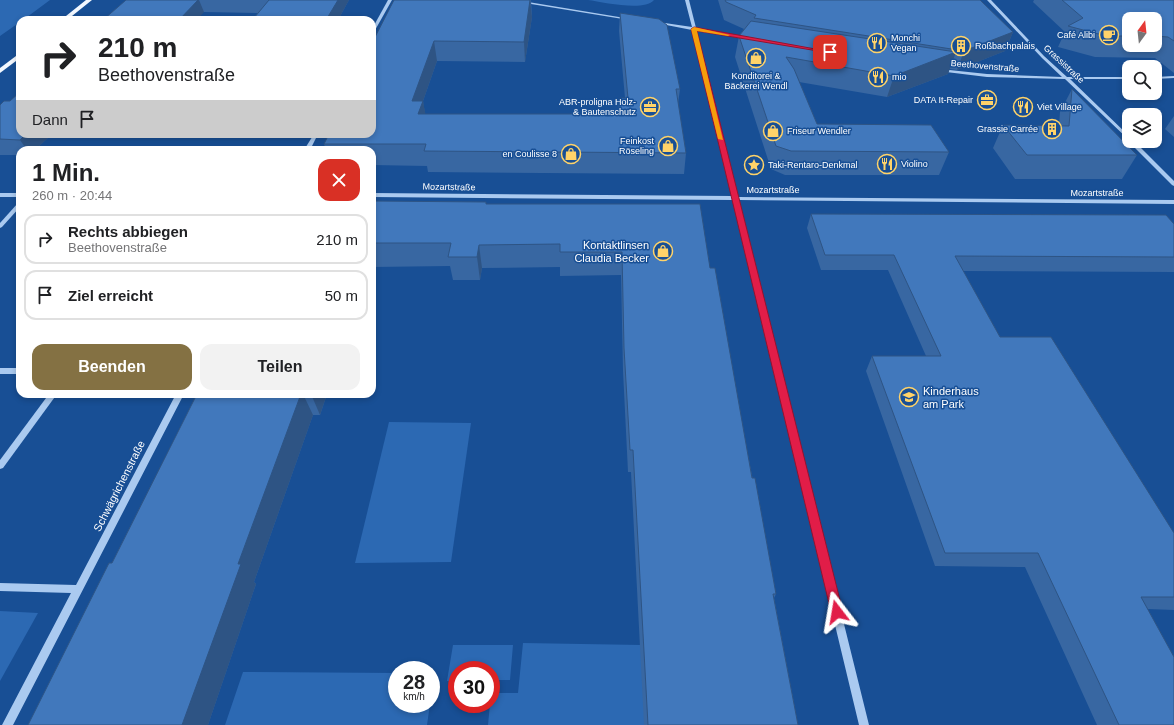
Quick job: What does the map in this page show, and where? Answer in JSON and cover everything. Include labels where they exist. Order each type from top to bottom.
[{"type":"main road","points":[[69,16],[89,0]]},
{"type":"main road","points":[[0,71],[16,58]]},
{"type":"street","points":[[376,25],[390,0]]},
{"type":"street","points":[[509,0],[634,20]]},
{"type":"street","points":[[686,0],[864,725]]},
{"type":"street","name":"Grassistraße","points":[[989,0],[1064,78],[1090,100],[1122,132]]},
{"type":"street","points":[[650,22],[756,39]]},
{"type":"street","name":"Beethovenstraße","points":[[934,69],[966,74],[1008,77],[1122,78]]},
{"type":"street","points":[[1162,78],[1174,78]]},
{"type":"street","points":[[1138,148],[1174,184]]},
{"type":"street","points":[[0,195],[16,195]]},
{"type":"street","name":"Mozartstraße","points":[[376,195],[1174,202]]},
{"type":"street","points":[[0,226],[16,208]]},
{"type":"street","points":[[0,371],[16,371]]},
{"type":"street","points":[[0,466],[50,398]]},
{"type":"street","name":"Schwägrichenstraße","points":[[7,725],[178,398]]},
{"type":"street","points":[[0,587],[79,588]]},
{"type":"shaded area","points":[[0,0],[50,0],[28,16],[16,16],[16,25],[0,36]]},
{"type":"shaded area","points":[[588,0],[654,0],[649,4],[633,6]]},
{"type":"shaded area","points":[[389,422],[471,423],[451,562],[355,563]]},
{"type":"shaded area","points":[[0,611],[38,613],[0,681]]},
{"type":"shaded area","points":[[523,643],[641,645],[645,725],[488,725],[489,713],[500,713],[500,693],[518,693]]},
{"type":"shaded area","points":[[453,645],[513,645],[510,680],[500,680],[500,661],[450,661]]},
{"type":"shaded area","points":[[243,672],[388,673],[388,713],[429,713],[427,725],[225,725]]},
{"type":"building","points":[[126,0],[198,0],[183,16],[108,16]]},
{"type":"building","points":[[269,0],[338,0],[328,16],[256,16]]},
{"type":"building","points":[[394,0],[530,0],[524,42],[434,41],[412,101],[423,101],[418,114],[619,114],[619,98],[628,98],[620,13],[659,19],[667,25],[680,89],[676,89],[686,153],[424,151],[426,144],[324,144],[327,138],[376,138],[376,35]]},
{"type":"building","points":[[725,0],[980,0],[1013,32],[964,51],[754,18],[756,15],[726,2]]},
{"type":"building","points":[[1062,0],[1174,0],[1174,41],[1168,37],[1162,37],[1162,12],[1122,12],[1122,36],[1106,36],[1068,26],[1083,18]]},
{"type":"building","points":[[751,21],[956,52],[894,76],[786,57],[794,69],[817,124],[931,125],[949,152],[791,151],[776,146],[739,36]]},
{"type":"building","points":[[1072,89],[1122,140],[1122,148],[1130,148],[1137,155],[1027,155],[1003,125],[1069,126]]},
{"type":"building","points":[[16,96],[16,138],[22,138],[20,140],[0,139],[0,105],[4,101],[10,101]]},
{"type":"building","points":[[376,201],[486,202],[486,204],[700,204],[710,268],[715,268],[752,478],[755,478],[776,594],[773,594],[798,725],[648,725],[633,450],[630,450],[624,348],[622,252],[560,252],[560,244],[479,245],[477,257],[448,257],[451,243],[376,243]]},
{"type":"building","points":[[811,214],[1166,215],[1174,224],[1174,257],[955,256],[1000,337],[1051,337],[1174,533],[1174,597],[1141,597],[1174,657],[1174,725],[1119,725],[1038,553],[945,553],[872,356],[941,356],[894,255],[825,255]]},
{"type":"building","points":[[195,398],[300,398],[238,564],[241,564],[182,725],[28,725],[109,563],[112,563]]},
{"type":"slow traffic","points":[[721,139],[694,29],[728,35]]},
{"type":"place","name":"Café Alibi","points":[[1109,35]]},
{"type":"place","name":"Monchi Vegan","points":[[877,43]]},
{"type":"place","name":"Roßbachpalais","points":[[961,46]]},
{"type":"place","name":"Konditorei & Bäckerei Wendl","points":[[756,58]]},
{"type":"place","name":"mio","points":[[878,77]]},
{"type":"place","name":"DATA It-Repair","points":[[987,100]]},
{"type":"place","name":"ABR-proligna Holz- & Bautenschutz","points":[[650,107]]},
{"type":"place","name":"Viet Village","points":[[1023,107]]},
{"type":"place","name":"Grassie Carrée","points":[[1052,129]]},
{"type":"place","name":"Friseur Wendler","points":[[773,131]]},
{"type":"place","name":"Feinkost Röseling","points":[[668,146]]},
{"type":"place","name":"en Coulisse 8","points":[[571,154]]},
{"type":"place","name":"Violino","points":[[887,164]]},
{"type":"place","name":"Taki-Rentaro-Denkmal","points":[[754,165]]},
{"type":"place","name":"Kontaktlinsen Claudia Becker","points":[[663,251]]},
{"type":"place","name":"Kinderhaus am Park","points":[[909,397]]},
{"type":"route","points":[[830,52],[694,29],[837,612]]}]
